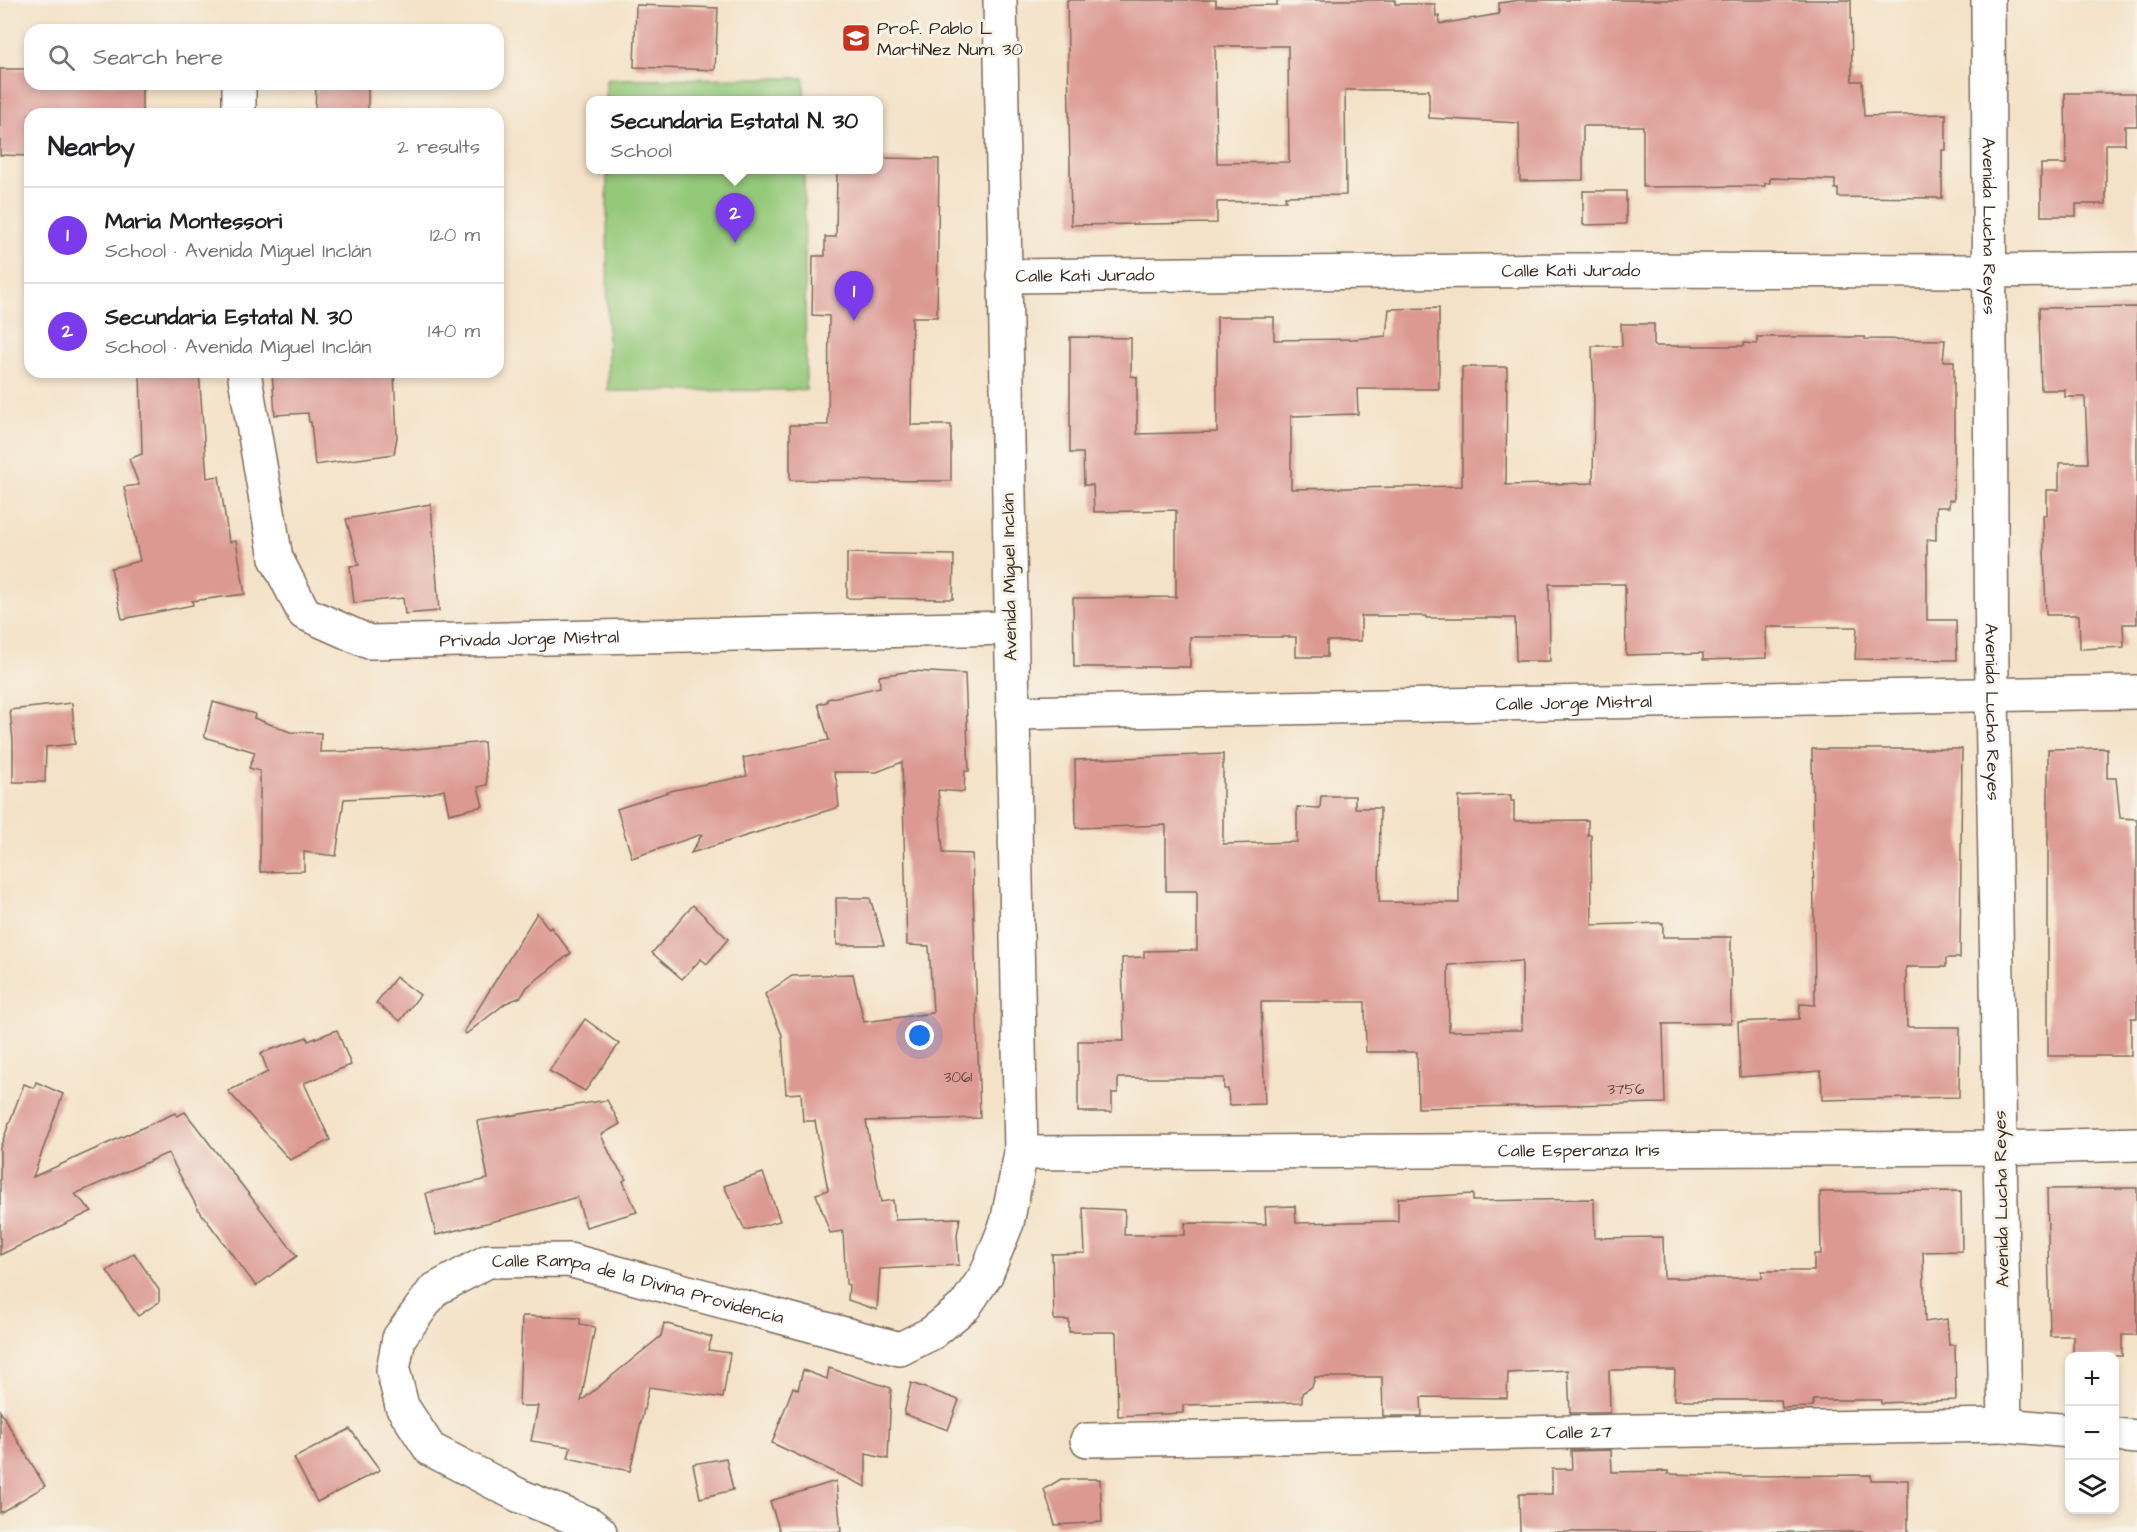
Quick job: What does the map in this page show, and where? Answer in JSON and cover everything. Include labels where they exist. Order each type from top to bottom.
[{"type":"street","name":"Avenida Miguel Inclán","points":[[1000,0],[1021,1154]]},
{"type":"street","name":"Avenida Lucha Reyes","points":[[1988,0],[1992,695],[2005,1425]]},
{"type":"street","points":[[239,90],[239,108]]},
{"type":"street","name":"Calle Kati Jurado","points":[[1004,276],[1574,270],[2137,269]]},
{"type":"street","name":"Privada Jorge Mistral","points":[[245,378],[276,558],[304,613],[369,642],[1010,628]]},
{"type":"street","name":"Calle Jorge Mistral","points":[[1012,713],[2137,693]]},
{"type":"street","name":"Calle Esperanza Iris","points":[[1021,1154],[2000,1148],[2137,1144]]},
{"type":"street","name":"Calle Rampa de la Divina Providencia","points":[[600,1532],[590,1524],[520,1496],[430,1449],[402,1406],[393,1370],[399,1338],[434,1290],[488,1261],[569,1260],[900,1349],[932,1333],[965,1306],[986,1275],[1007,1222],[1021,1154]]},
{"type":"street","name":"Calle 27","points":[[1088,1440],[2005,1425],[2065,1431]]},
{"type":"street","points":[[2119,1435],[2137,1437]]},
{"type":"green space","points":[[804,78],[804,96],[606,96],[606,79]]},
{"type":"green space","points":[[607,174],[804,174],[806,390],[608,391]]},
{"type":"building","points":[[1067,0],[1216,0],[1216,6],[1277,5],[1277,0],[1395,0],[1395,4],[1435,4],[1436,16],[1439,16],[1440,24],[1499,14],[1499,3],[1520,0],[1851,0],[1852,81],[1862,81],[1864,116],[1946,114],[1946,150],[1942,150],[1942,198],[1838,197],[1835,180],[1770,178],[1770,183],[1765,183],[1765,186],[1643,187],[1643,126],[1583,126],[1583,180],[1520,181],[1519,123],[1429,118],[1429,90],[1345,90],[1346,195],[1285,196],[1286,201],[1217,202],[1217,223],[1071,225]],"holes":[[[1215,46],[1288,46],[1289,162],[1217,163]]]},
{"type":"building","points":[[636,5],[718,8],[715,70],[634,67]]},
{"type":"building","points":[[0,69],[24,69],[24,90],[142,90],[142,108],[24,108],[24,156],[0,155]]},
{"type":"building","points":[[316,90],[368,90],[368,108],[315,108]]},
{"type":"building","points":[[2065,93],[2136,93],[2137,126],[2125,126],[2125,144],[2106,144],[2106,204],[2076,204],[2076,216],[2041,216],[2041,164],[2066,164]]},
{"type":"building","points":[[883,158],[939,159],[937,317],[912,317],[911,425],[951,425],[951,481],[790,480],[790,425],[828,425],[829,316],[812,315],[813,256],[825,256],[825,237],[836,237],[837,174],[883,174]]},
{"type":"building","points":[[1583,191],[1626,191],[1626,224],[1583,225]]},
{"type":"building","points":[[2137,307],[2137,624],[2123,624],[2124,647],[2080,649],[2079,615],[2046,615],[2043,515],[2047,515],[2047,490],[2059,490],[2059,463],[2088,463],[2085,397],[2065,397],[2065,390],[2041,390],[2039,308]]},
{"type":"building","points":[[1439,308],[1439,389],[1357,389],[1358,414],[1291,416],[1291,489],[1462,486],[1462,367],[1507,367],[1506,485],[1593,483],[1592,346],[1622,346],[1621,324],[1654,324],[1654,346],[1744,346],[1744,343],[1757,344],[1757,337],[1945,340],[1943,361],[1954,361],[1954,500],[1949,500],[1949,507],[1936,507],[1936,540],[1927,539],[1927,620],[1956,620],[1957,660],[1855,659],[1857,627],[1766,627],[1767,658],[1703,660],[1703,653],[1626,655],[1625,584],[1549,584],[1550,661],[1516,661],[1515,618],[1361,616],[1361,641],[1327,641],[1327,657],[1296,657],[1296,637],[1190,637],[1190,667],[1074,667],[1073,598],[1176,597],[1176,510],[1094,512],[1093,485],[1084,485],[1083,453],[1070,453],[1070,337],[1131,338],[1131,376],[1137,377],[1137,434],[1217,432],[1217,317],[1274,317],[1274,340],[1354,339],[1386,336],[1389,309]]},
{"type":"building","points":[[140,378],[199,378],[207,478],[219,476],[229,542],[236,541],[245,594],[192,601],[193,605],[122,619],[111,568],[140,561],[124,487],[139,485],[129,459],[142,454]]},
{"type":"building","points":[[272,378],[394,378],[397,437],[394,454],[315,465],[308,413],[275,415]]},
{"type":"building","points":[[431,504],[439,611],[405,614],[403,598],[354,603],[350,566],[359,565],[346,519]]},
{"type":"building","points":[[847,553],[954,555],[953,599],[847,598]]},
{"type":"building","points":[[912,671],[965,674],[969,771],[965,771],[964,792],[938,790],[943,853],[972,854],[980,1118],[866,1121],[881,1202],[893,1200],[895,1220],[960,1218],[957,1235],[959,1265],[880,1269],[877,1310],[848,1300],[849,1285],[846,1284],[843,1231],[830,1233],[816,1194],[828,1190],[815,1121],[803,1121],[801,1093],[786,1094],[782,1035],[765,994],[792,976],[853,974],[864,1022],[933,1013],[929,946],[907,945],[902,762],[877,772],[834,772],[838,787],[839,807],[691,853],[702,834],[632,858],[617,809],[674,790],[747,776],[743,758],[829,740],[818,704],[827,702],[827,699],[880,687],[879,676]]},
{"type":"building","points":[[213,702],[255,714],[254,718],[290,732],[321,733],[320,752],[406,750],[484,742],[487,785],[478,787],[483,806],[449,814],[444,790],[423,795],[344,799],[336,856],[304,852],[304,871],[260,872],[260,771],[249,768],[255,752],[204,737]]},
{"type":"building","points":[[72,703],[75,744],[46,747],[45,782],[13,782],[10,710]]},
{"type":"building","points":[[2107,748],[2107,778],[2116,778],[2120,818],[2137,819],[2137,1018],[2131,1018],[2131,1056],[2048,1056],[2048,749]]},
{"type":"building","points":[[1812,749],[1962,749],[1960,958],[1946,958],[1946,967],[1906,967],[1907,1027],[1960,1027],[1959,1097],[1822,1100],[1821,1071],[1740,1077],[1738,1022],[1799,1019],[1800,1004],[1815,1005]]},
{"type":"building","points":[[1223,754],[1223,844],[1297,842],[1297,807],[1320,808],[1321,796],[1355,796],[1355,808],[1380,808],[1379,902],[1459,903],[1459,797],[1511,795],[1511,801],[1514,801],[1514,821],[1588,820],[1588,835],[1591,835],[1592,925],[1663,923],[1663,937],[1731,937],[1731,1023],[1663,1024],[1665,1103],[1418,1108],[1417,1052],[1366,1052],[1365,1002],[1261,1002],[1265,1104],[1229,1105],[1228,1089],[1224,1089],[1224,1078],[1118,1078],[1118,1093],[1112,1093],[1112,1112],[1078,1112],[1078,1041],[1124,1041],[1122,958],[1144,957],[1144,951],[1197,950],[1197,891],[1166,891],[1166,825],[1076,828],[1075,760]],"holes":[[[1522,961],[1522,1030],[1449,1031],[1448,965]]]},
{"type":"building","points":[[836,898],[870,898],[884,945],[837,945]]},
{"type":"building","points":[[693,905],[728,939],[707,964],[701,959],[682,979],[652,953]]},
{"type":"building","points":[[537,913],[571,953],[527,987],[521,997],[506,1003],[466,1034],[464,1032]]},
{"type":"building","points":[[396,977],[420,995],[400,1021],[376,1003]]},
{"type":"building","points":[[585,1019],[619,1044],[585,1091],[549,1071]]},
{"type":"building","points":[[337,1030],[351,1065],[304,1083],[330,1140],[290,1160],[228,1091],[268,1072],[261,1053],[307,1037],[308,1041]]},
{"type":"building","points":[[36,1082],[63,1094],[33,1177],[175,1113],[177,1116],[185,1112],[297,1256],[256,1286],[198,1209],[168,1153],[75,1194],[92,1211],[0,1255],[0,1148],[24,1084],[34,1088]]},
{"type":"building","points":[[607,1100],[620,1124],[601,1135],[614,1162],[626,1179],[623,1181],[637,1212],[586,1227],[577,1197],[503,1219],[436,1235],[426,1193],[488,1179],[477,1121]]},
{"type":"building","points":[[763,1173],[780,1221],[745,1230],[724,1186]]},
{"type":"building","points":[[2137,1188],[2137,1335],[2122,1335],[2122,1356],[2119,1356],[2119,1352],[2073,1352],[2073,1336],[2050,1336],[2047,1189]]},
{"type":"building","points":[[1961,1191],[1962,1251],[1923,1252],[1925,1322],[1947,1319],[1949,1345],[1955,1345],[1956,1400],[1881,1403],[1881,1400],[1813,1400],[1813,1407],[1782,1408],[1781,1400],[1674,1400],[1675,1370],[1609,1370],[1610,1413],[1570,1413],[1568,1370],[1508,1373],[1507,1398],[1421,1397],[1422,1416],[1383,1416],[1382,1377],[1315,1377],[1312,1387],[1302,1393],[1302,1402],[1183,1405],[1183,1413],[1118,1416],[1116,1332],[1069,1332],[1069,1320],[1054,1320],[1052,1254],[1085,1253],[1083,1208],[1125,1210],[1124,1235],[1185,1235],[1185,1223],[1266,1224],[1265,1207],[1295,1206],[1296,1223],[1398,1221],[1398,1198],[1473,1194],[1473,1201],[1594,1199],[1595,1238],[1663,1237],[1664,1278],[1762,1278],[1762,1271],[1814,1271],[1814,1254],[1821,1254],[1820,1192]]},
{"type":"building","points":[[134,1253],[159,1290],[159,1302],[138,1316],[107,1271]]},
{"type":"building","points":[[522,1316],[580,1318],[580,1324],[595,1327],[581,1401],[661,1336],[664,1323],[712,1337],[708,1350],[730,1353],[723,1398],[649,1387],[630,1471],[568,1458],[571,1447],[531,1441],[538,1406],[519,1406]]},
{"type":"building","points":[[829,1368],[891,1388],[888,1459],[866,1454],[866,1487],[772,1443],[793,1387],[798,1390],[803,1370],[827,1379]]},
{"type":"building","points":[[911,1383],[959,1400],[948,1430],[904,1414]]},
{"type":"building","points":[[0,1411],[45,1486],[0,1513]]},
{"type":"building","points":[[350,1429],[380,1470],[317,1502],[294,1458]]},
{"type":"building","points":[[1611,1450],[1612,1472],[1668,1471],[1668,1474],[1743,1476],[1871,1475],[1871,1480],[1908,1480],[1908,1532],[1520,1532],[1519,1494],[1552,1494],[1552,1469],[1572,1469],[1571,1451]]},
{"type":"building","points":[[726,1458],[733,1490],[700,1498],[693,1464]]},
{"type":"building","points":[[1061,1479],[1100,1479],[1102,1522],[1055,1525],[1044,1489]]},
{"type":"building","points":[[836,1481],[841,1532],[780,1532],[770,1501]]},
{"type":"place","name":"Prof. Pablo L MartiNez Num. 30","points":[[856,38]]},
{"type":"place","name":"Secundaria Estatal N. 30","points":[[735,243]]},
{"type":"place","name":"Maria Montessori","points":[[854,321]]}]
